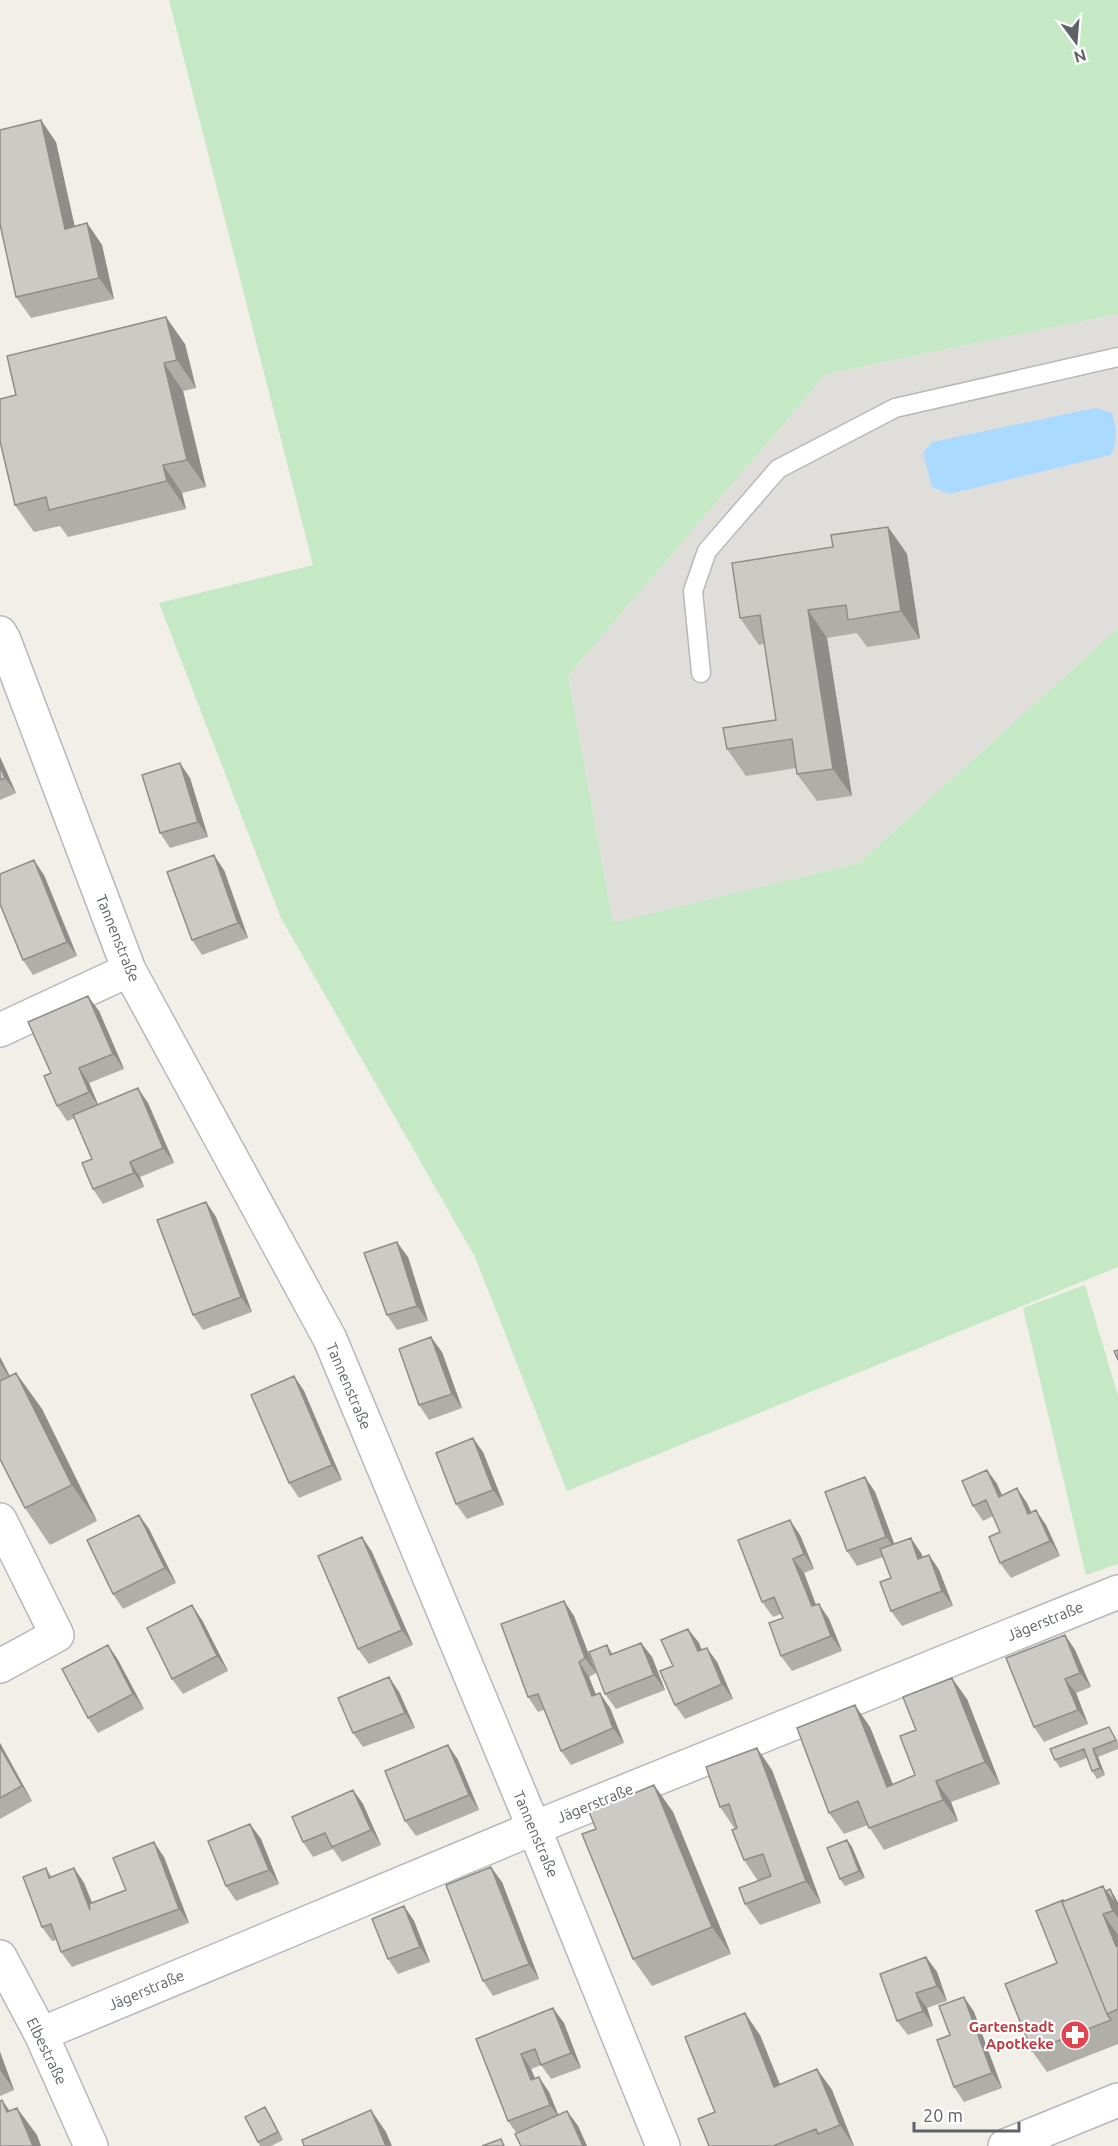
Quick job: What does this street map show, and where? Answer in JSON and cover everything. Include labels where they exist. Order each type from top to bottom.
[{"type":"street","name":"Tannenstraße","points":[[2,636],[129,970],[330,1339],[424,1569],[534,1828],[663,2146]]},
{"type":"street","points":[[0,1030],[129,970]]},
{"type":"street","points":[[0,1520],[57,1635],[0,1666]]},
{"type":"street","name":"Jägerstraße","points":[[41,2034],[534,1828],[1118,1592]]},
{"type":"street","name":"Elbestraße","points":[[0,1957],[41,2034],[91,2146]]},
{"type":"street","points":[[1005,2146],[1118,2100]]},
{"type":"lane","points":[[701,673],[693,591],[707,551],[778,469],[895,408],[1118,357]]},
{"type":"shaded area","points":[[1118,314],[1118,628],[859,863],[613,924],[568,676],[826,374]]},
{"type":"green space","points":[[169,0],[1118,0],[1118,314],[826,374],[568,676],[613,923],[859,863],[1118,628],[1118,1267],[567,1491],[475,1257],[281,918],[159,603],[313,565]]},
{"type":"green space","points":[[1085,1285],[1118,1396],[1118,1564],[1086,1575],[1023,1308]]},
{"type":"water","points":[[1095,408],[1112,413],[1116,435],[1111,455],[949,494],[932,487],[923,453],[932,442]]},
{"type":"building","points":[[41,120],[65,229],[87,223],[99,278],[16,297],[0,224],[0,130]]},
{"type":"building","points":[[166,317],[177,360],[164,363],[187,460],[163,465],[167,481],[49,510],[46,497],[15,505],[0,441],[0,399],[16,395],[7,356]]},
{"type":"building","points":[[888,527],[901,611],[848,620],[846,605],[808,610],[833,769],[797,774],[792,739],[727,749],[723,728],[776,720],[760,615],[740,618],[732,563],[833,547],[831,535]]},
{"type":"building","points":[[180,763],[198,822],[160,833],[142,775]]},
{"type":"building","points":[[0,766],[5,778],[0,780]]},
{"type":"building","points":[[214,855],[238,923],[192,940],[167,872]]},
{"type":"building","points":[[34,860],[67,942],[23,960],[0,904],[0,874]]},
{"type":"building","points":[[88,996],[113,1054],[79,1068],[89,1092],[57,1106],[44,1076],[51,1073],[28,1022]]},
{"type":"building","points":[[138,1088],[163,1148],[130,1162],[134,1173],[93,1189],[82,1163],[92,1159],[73,1115]]},
{"type":"building","points":[[206,1202],[241,1297],[193,1315],[157,1220]]},
{"type":"building","points":[[397,1242],[417,1306],[387,1315],[364,1253]]},
{"type":"building","points":[[431,1337],[452,1394],[419,1405],[399,1349]]},
{"type":"building","points":[[16,1373],[72,1485],[25,1508],[0,1459],[0,1381]]},
{"type":"building","points":[[294,1376],[332,1465],[289,1483],[251,1395]]},
{"type":"building","points":[[473,1438],[493,1490],[456,1504],[436,1453]]},
{"type":"building","points":[[987,1470],[999,1497],[1017,1488],[1028,1514],[1036,1510],[1050,1541],[1000,1563],[989,1537],[1000,1532],[986,1500],[973,1506],[962,1481]]},
{"type":"building","points":[[865,1477],[886,1537],[847,1551],[825,1492]]},
{"type":"building","points":[[139,1515],[165,1568],[113,1594],[87,1540]]},
{"type":"building","points":[[790,1520],[804,1554],[793,1559],[812,1606],[819,1604],[831,1636],[781,1656],[769,1623],[783,1618],[774,1597],[762,1602],[738,1540]]},
{"type":"building","points":[[362,1537],[402,1630],[358,1649],[318,1556]]},
{"type":"building","points":[[911,1538],[918,1559],[929,1555],[942,1591],[891,1611],[880,1582],[891,1578],[880,1549]]},
{"type":"building","points":[[564,1601],[585,1658],[579,1662],[592,1696],[600,1693],[613,1728],[561,1751],[538,1694],[528,1697],[501,1624]]},
{"type":"building","points":[[192,1605],[217,1656],[172,1679],[147,1628]]},
{"type":"building","points":[[688,1629],[698,1651],[707,1648],[722,1684],[675,1705],[660,1671],[673,1666],[661,1640]]},
{"type":"building","points":[[1065,1635],[1080,1673],[1065,1679],[1078,1710],[1034,1727],[1006,1658]]},
{"type":"building","points":[[641,1643],[654,1675],[605,1694],[589,1652],[607,1645],[610,1655]]},
{"type":"building","points":[[108,1645],[133,1694],[88,1718],[62,1669]]},
{"type":"building","points":[[389,1677],[405,1713],[353,1733],[338,1698]]},
{"type":"building","points":[[952,1678],[985,1762],[936,1781],[943,1800],[869,1828],[858,1801],[829,1813],[797,1728],[855,1705],[887,1787],[915,1775],[900,1736],[916,1730],[903,1697]]},
{"type":"building","points":[[1109,1727],[1116,1740],[1093,1749],[1100,1768],[1092,1771],[1084,1749],[1055,1760],[1050,1749]]},
{"type":"building","points":[[448,1745],[469,1795],[405,1821],[385,1771]]},
{"type":"building","points":[[0,1747],[22,1786],[0,1798]]},
{"type":"building","points":[[757,1748],[806,1881],[745,1904],[739,1888],[771,1876],[763,1854],[744,1860],[732,1830],[737,1828],[729,1804],[720,1807],[706,1767]]},
{"type":"building","points":[[654,1785],[712,1927],[633,1959],[582,1834],[596,1829],[589,1812]]},
{"type":"building","points":[[353,1790],[371,1830],[332,1847],[325,1833],[303,1842],[292,1817]]},
{"type":"building","points":[[250,1824],[269,1870],[226,1886],[208,1841]]},
{"type":"building","points":[[847,1840],[859,1871],[840,1879],[827,1848]]},
{"type":"building","points":[[154,1842],[179,1909],[61,1952],[51,1924],[42,1927],[23,1877],[46,1868],[49,1878],[74,1868],[90,1910],[89,1904],[126,1890],[113,1858]]},
{"type":"building","points":[[491,1867],[529,1964],[483,1981],[446,1885]]},
{"type":"building","points":[[1103,1886],[1113,1911],[1103,1914],[1116,1946],[1118,1945],[1118,2009],[1107,2014],[1062,1902]]},
{"type":"building","points":[[1110,1889],[1117,1906],[1106,1891]]},
{"type":"building","points":[[1063,1900],[1111,2020],[1032,2051],[1005,1984],[1057,1963],[1036,1911]]},
{"type":"building","points":[[404,1906],[420,1947],[388,1959],[372,1919]]},
{"type":"building","points":[[926,1957],[937,1986],[916,1993],[923,2011],[897,2021],[880,1974]]},
{"type":"building","points":[[964,1997],[992,2073],[954,2087],[937,2040],[950,2035],[939,2006]]},
{"type":"building","points":[[553,2008],[571,2053],[541,2065],[535,2049],[521,2054],[531,2080],[539,2077],[550,2105],[508,2121],[476,2039]]},
{"type":"building","points":[[745,2013],[774,2087],[817,2069],[840,2125],[818,2134],[816,2129],[773,2146],[709,2146],[698,2119],[715,2112],[685,2037]]},
{"type":"building","points":[[2,2100],[7,2112],[17,2108],[33,2146],[0,2146],[0,2101]]},
{"type":"building","points":[[265,2107],[278,2132],[258,2142],[245,2117]]},
{"type":"building","points":[[371,2110],[386,2146],[304,2146],[302,2140]]},
{"type":"building","points":[[567,2111],[583,2146],[521,2146],[515,2134]]},
{"type":"building","points":[[501,2139],[504,2146],[482,2146]]},
{"type":"place","name":"Gartenstadt Apotkeke","points":[[1075,2035]]}]
